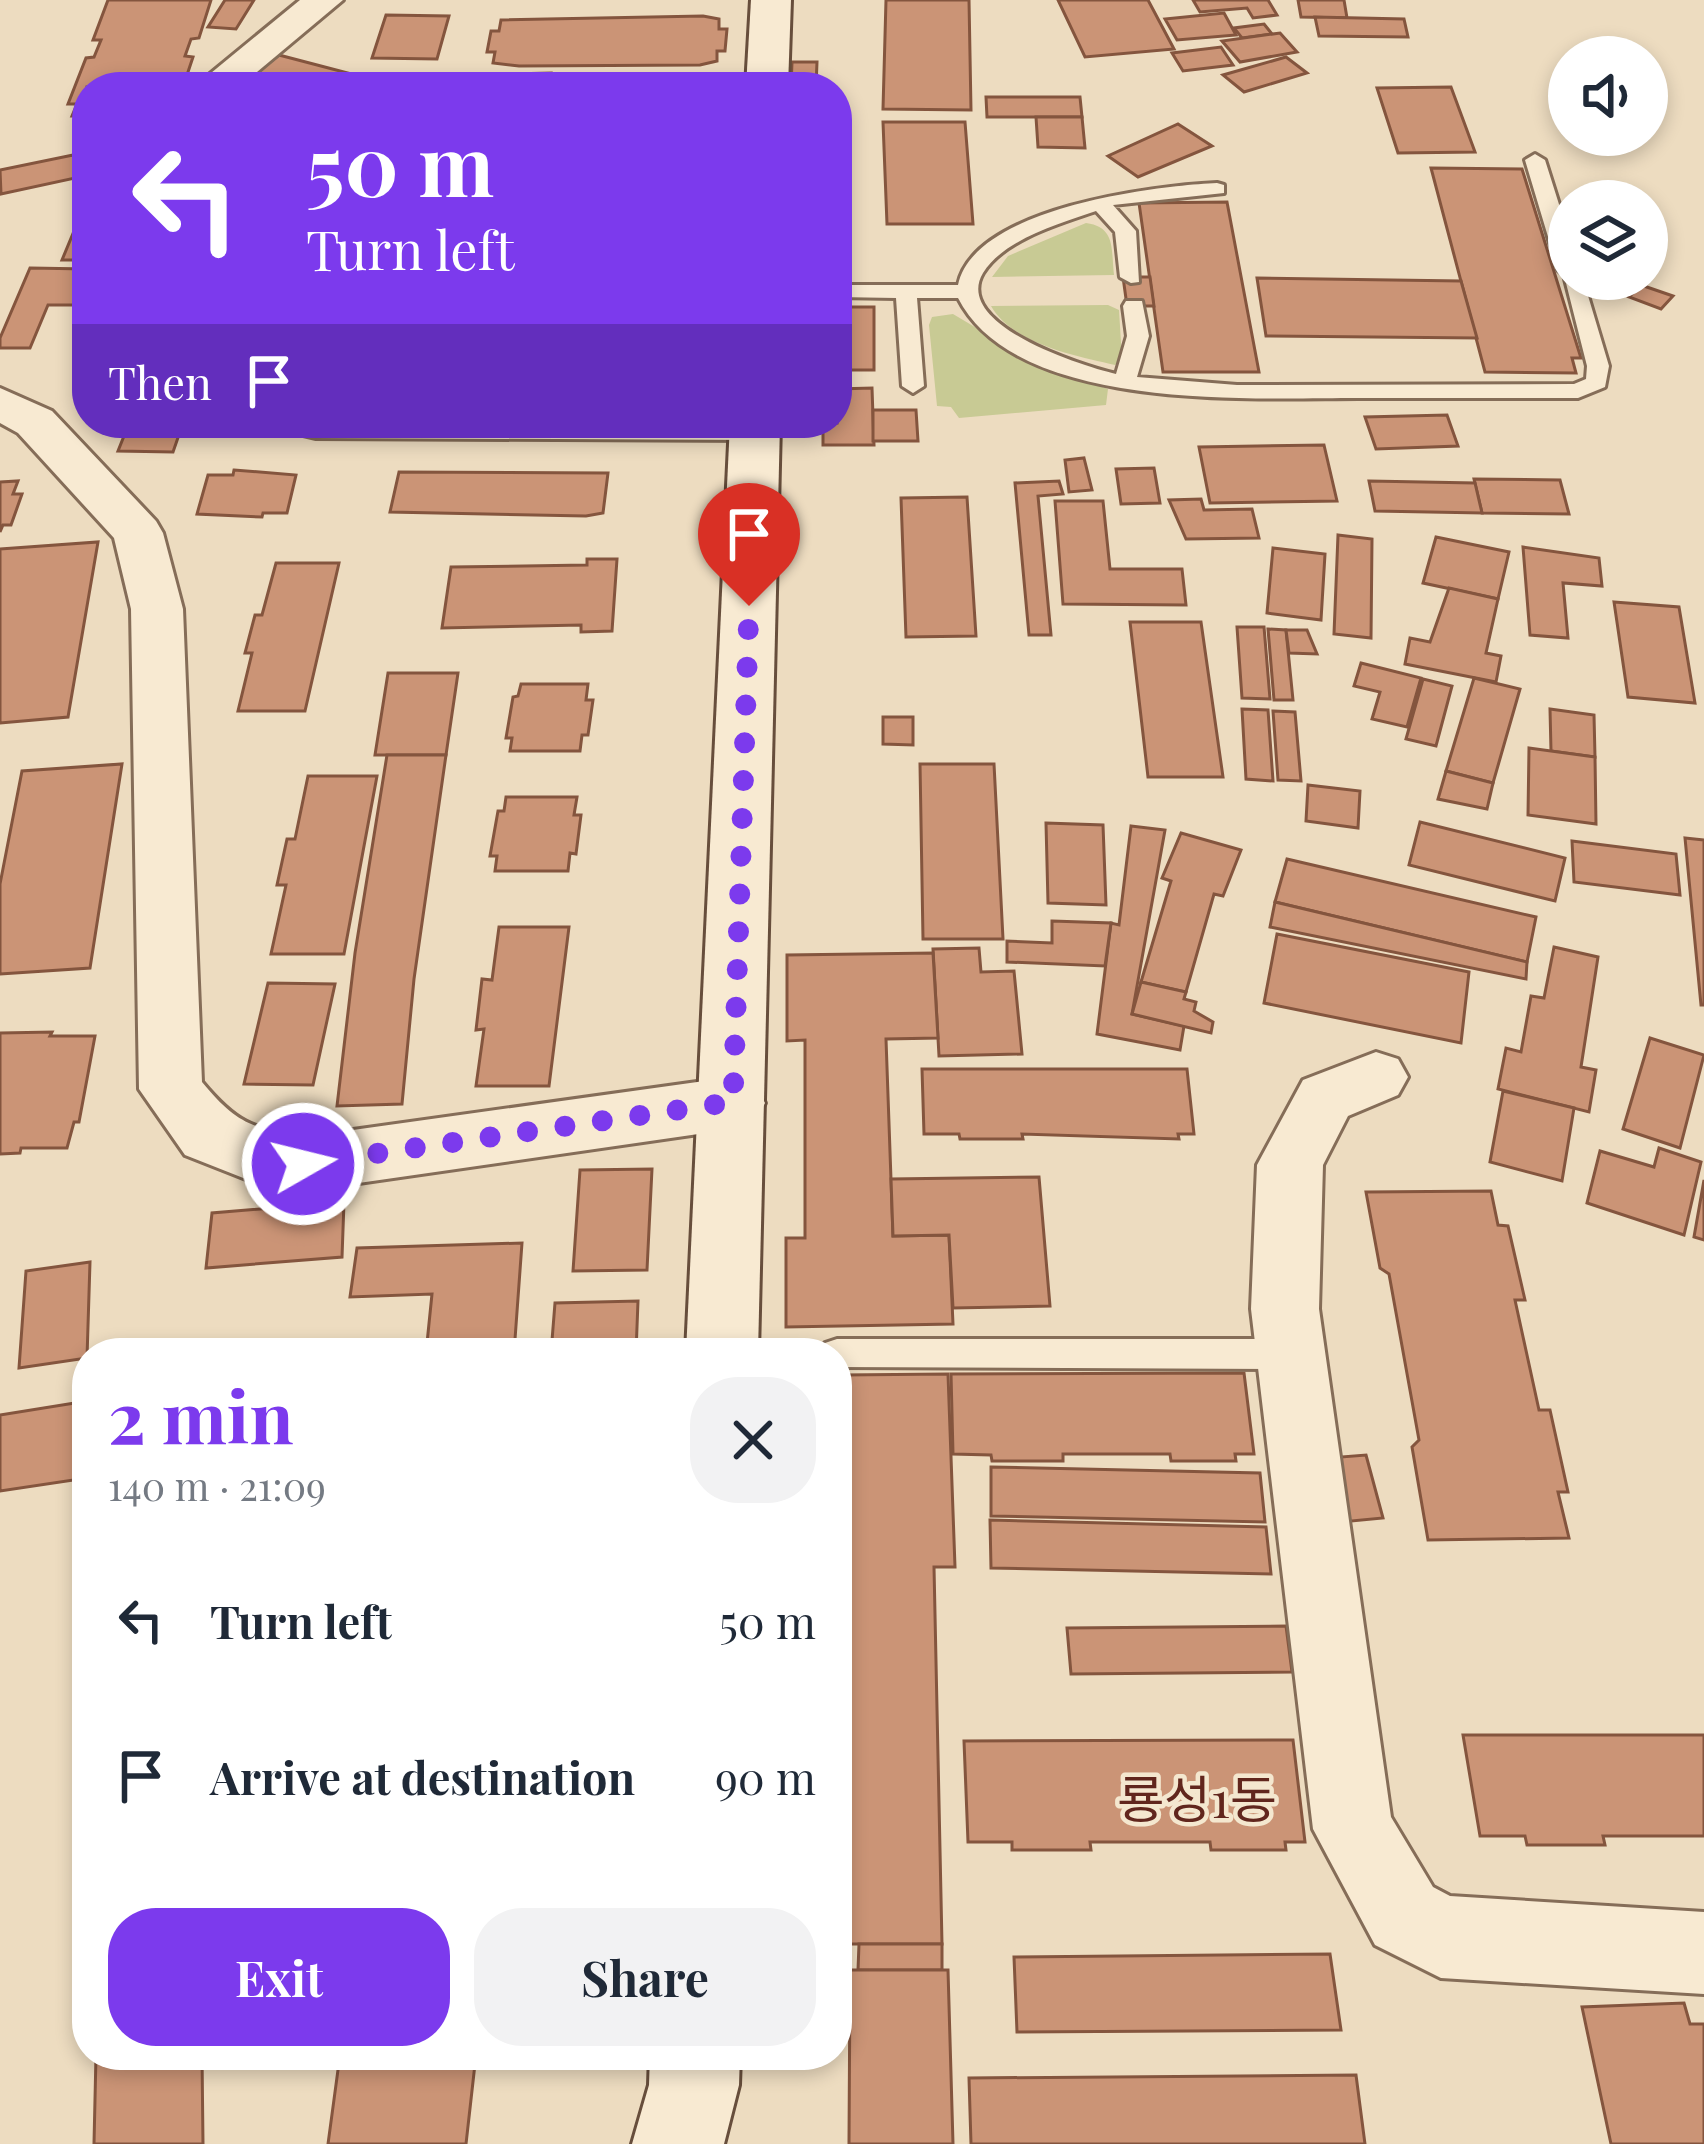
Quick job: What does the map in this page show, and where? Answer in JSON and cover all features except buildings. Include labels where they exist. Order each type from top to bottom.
[{"type":"main road","points":[[768,72],[770,0]]},
{"type":"main road","points":[[723,1338],[755,438]]},
{"type":"main road","points":[[678,2144],[694,2070]]},
{"type":"street","points":[[233,72],[324,0]]},
{"type":"street","points":[[41,416],[138,533],[157,609],[171,1089],[208,1136],[256,1156],[303,1164],[733,1102]]},
{"type":"street","points":[[1376,1077],[1325,1098],[1290,1165],[1285,1310],[1354,1829],[1404,1916],[1441,1936],[1704,1953]]},
{"type":"lane","points":[[1535,160],[1548,202]]},
{"type":"lane","points":[[1217,189],[1142,193],[1100,203],[1009,239],[980,261],[969,277],[967,292],[981,319],[1010,341],[1045,358],[1124,383],[1250,392],[1578,391],[1597,382],[1598,366],[1578,300]]},
{"type":"lane","points":[[1100,203],[1125,231],[1131,277]]},
{"type":"lane","points":[[852,291],[967,292]]},
{"type":"lane","points":[[906,291],[913,386]]},
{"type":"lane","points":[[1124,383],[1138,336],[1134,306]]},
{"type":"lane","points":[[852,1353],[1291,1354]]},
{"type":"green space","points":[[1086,223],[1107,234],[1114,275],[992,277],[1008,256]]},
{"type":"green space","points":[[1108,305],[1119,310],[1122,359],[1115,365],[1029,339],[991,306]]},
{"type":"green space","points":[[953,314],[1035,363],[1108,389],[1106,405],[959,418],[951,407],[937,406],[929,325],[932,317]]},
{"type":"district","name":"룡성1동","points":[[1197,1800]]},
{"type":"route","points":[[303,1164],[733,1102],[749,606]]}]
